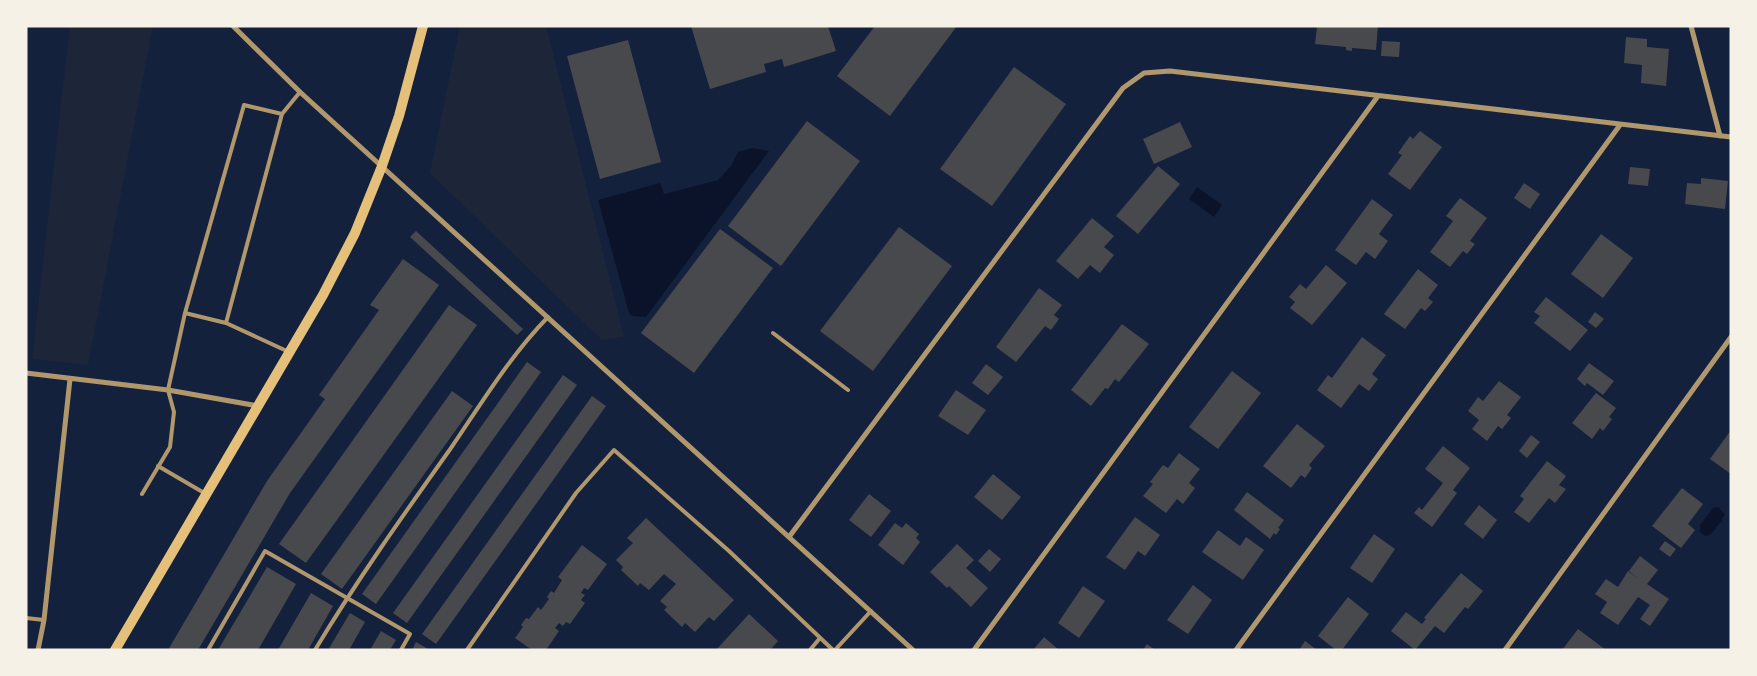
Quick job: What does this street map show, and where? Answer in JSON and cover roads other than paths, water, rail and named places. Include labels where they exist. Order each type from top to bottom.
[{"type":"main road","points":[[115,650],[323,295],[355,233],[382,166],[399,116],[423,26]]},
{"type":"street","points":[[233,26],[300,92],[913,650]]},
{"type":"street","points":[[1691,26],[1720,136]]},
{"type":"street","points":[[789,537],[1123,88],[1144,73],[1170,71],[1731,137]]},
{"type":"street","points":[[974,650],[1378,96]]},
{"type":"street","points":[[1236,650],[1620,125]]},
{"type":"street","points":[[1505,650],[1731,337]]},
{"type":"street","points":[[26,373],[168,390],[258,406]]},
{"type":"street","points":[[38,650],[44,620],[70,379]]},
{"type":"lane","points":[[226,323],[282,114],[300,92]]},
{"type":"lane","points":[[142,494],[170,447],[174,412],[168,390],[185,313],[244,105],[282,114]]},
{"type":"lane","points":[[185,313],[226,323],[289,352]]},
{"type":"lane","points":[[315,650],[346,598],[501,376],[537,328],[548,317]]},
{"type":"lane","points":[[773,333],[848,390]]},
{"type":"lane","points":[[468,650],[576,493],[614,450],[729,551],[834,650],[871,612]]},
{"type":"lane","points":[[158,466],[206,494]]},
{"type":"lane","points":[[208,650],[265,551],[410,634],[401,650]]},
{"type":"lane","points":[[26,618],[44,620]]},
{"type":"lane","points":[[810,650],[820,638]]}]
